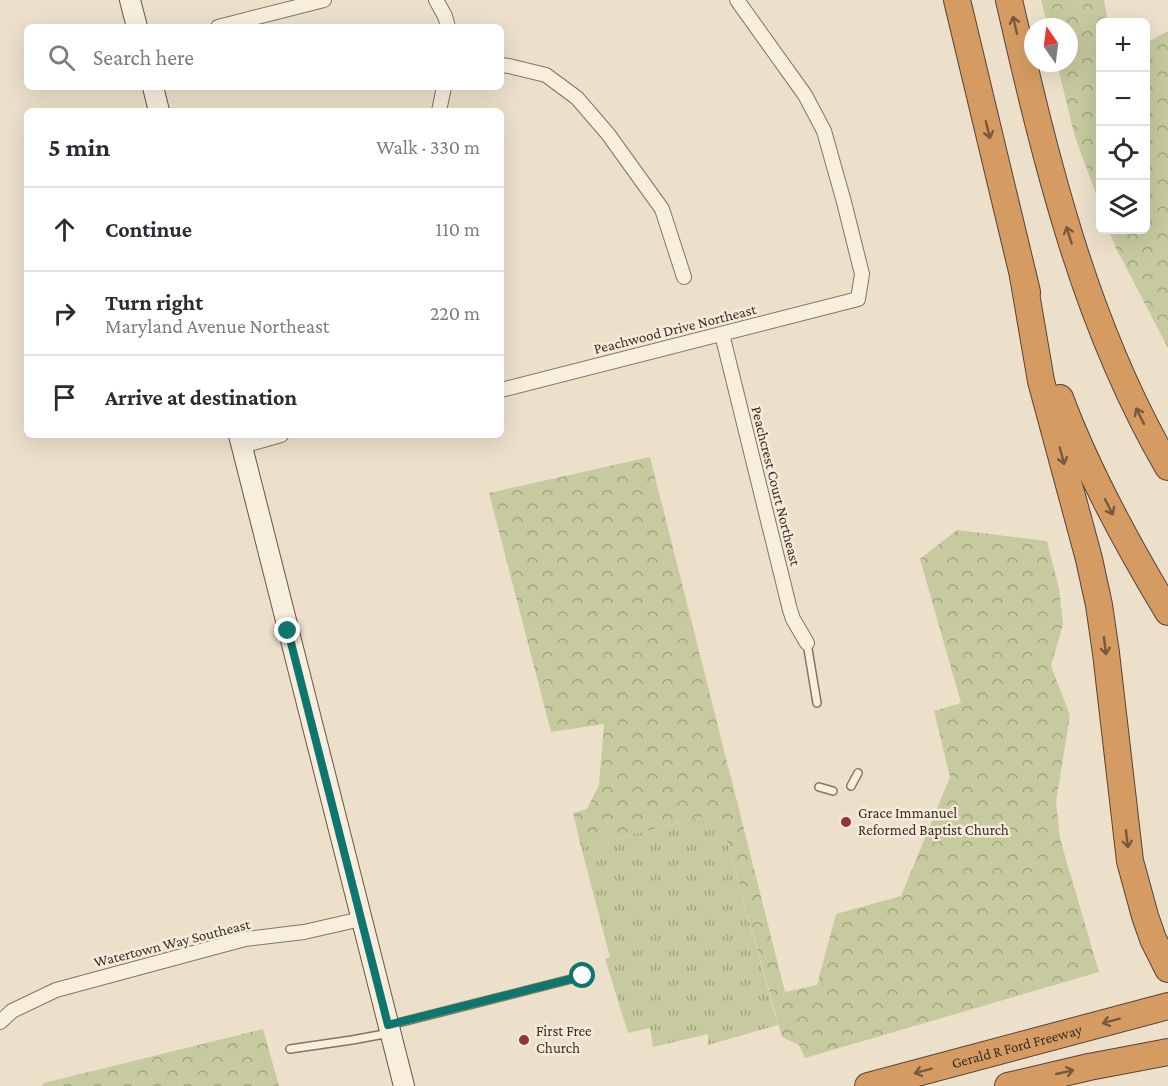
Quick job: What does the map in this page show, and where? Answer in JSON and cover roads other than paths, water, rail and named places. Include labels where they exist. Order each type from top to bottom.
[{"type":"highway","points":[[951,0],[974,73]]},
{"type":"highway","points":[[957,0],[1023,276],[1048,364],[1090,467],[1131,550],[1168,612]]},
{"type":"highway","points":[[1009,0],[1044,148],[1098,322],[1146,428],[1168,467]]},
{"type":"highway","points":[[1023,276],[1041,381],[1087,549],[1099,605],[1130,861],[1144,916],[1168,969]]},
{"type":"highway","name":"Gerald R Ford Freeway","points":[[868,1086],[1168,1006]]},
{"type":"highway","points":[[1008,1086],[1089,1066],[1168,1052]]},
{"type":"street","points":[[130,0],[136,24]]},
{"type":"street","points":[[230,24],[324,0]]},
{"type":"street","points":[[436,0],[447,24]]},
{"type":"street","name":"Peachwood Drive Northeast","points":[[504,389],[858,299],[862,274],[824,131],[805,95],[737,0]]},
{"type":"street","points":[[504,65],[546,75],[577,98],[608,134],[662,209],[684,277]]},
{"type":"street","points":[[154,90],[158,108]]},
{"type":"street","points":[[440,108],[443,90]]},
{"type":"street","name":"Peachcrest Court Northeast","points":[[722,334],[790,610],[807,643]]},
{"type":"street","points":[[257,438],[241,440],[404,1086]]},
{"type":"street","name":"Watertown Way Southeast","points":[[0,1022],[12,1011],[56,990],[245,939],[304,932],[361,919]]},
{"type":"lane","points":[[807,643],[817,704]]},
{"type":"lane","points":[[851,786],[858,773]]},
{"type":"lane","points":[[819,787],[833,791]]},
{"type":"lane","points":[[290,1049],[352,1040],[583,976]]},
{"type":"place","name":"Grace Immanuel Reformed Baptist Church","points":[[846,822]]},
{"type":"place","name":"First Free Church","points":[[524,1040]]}]
